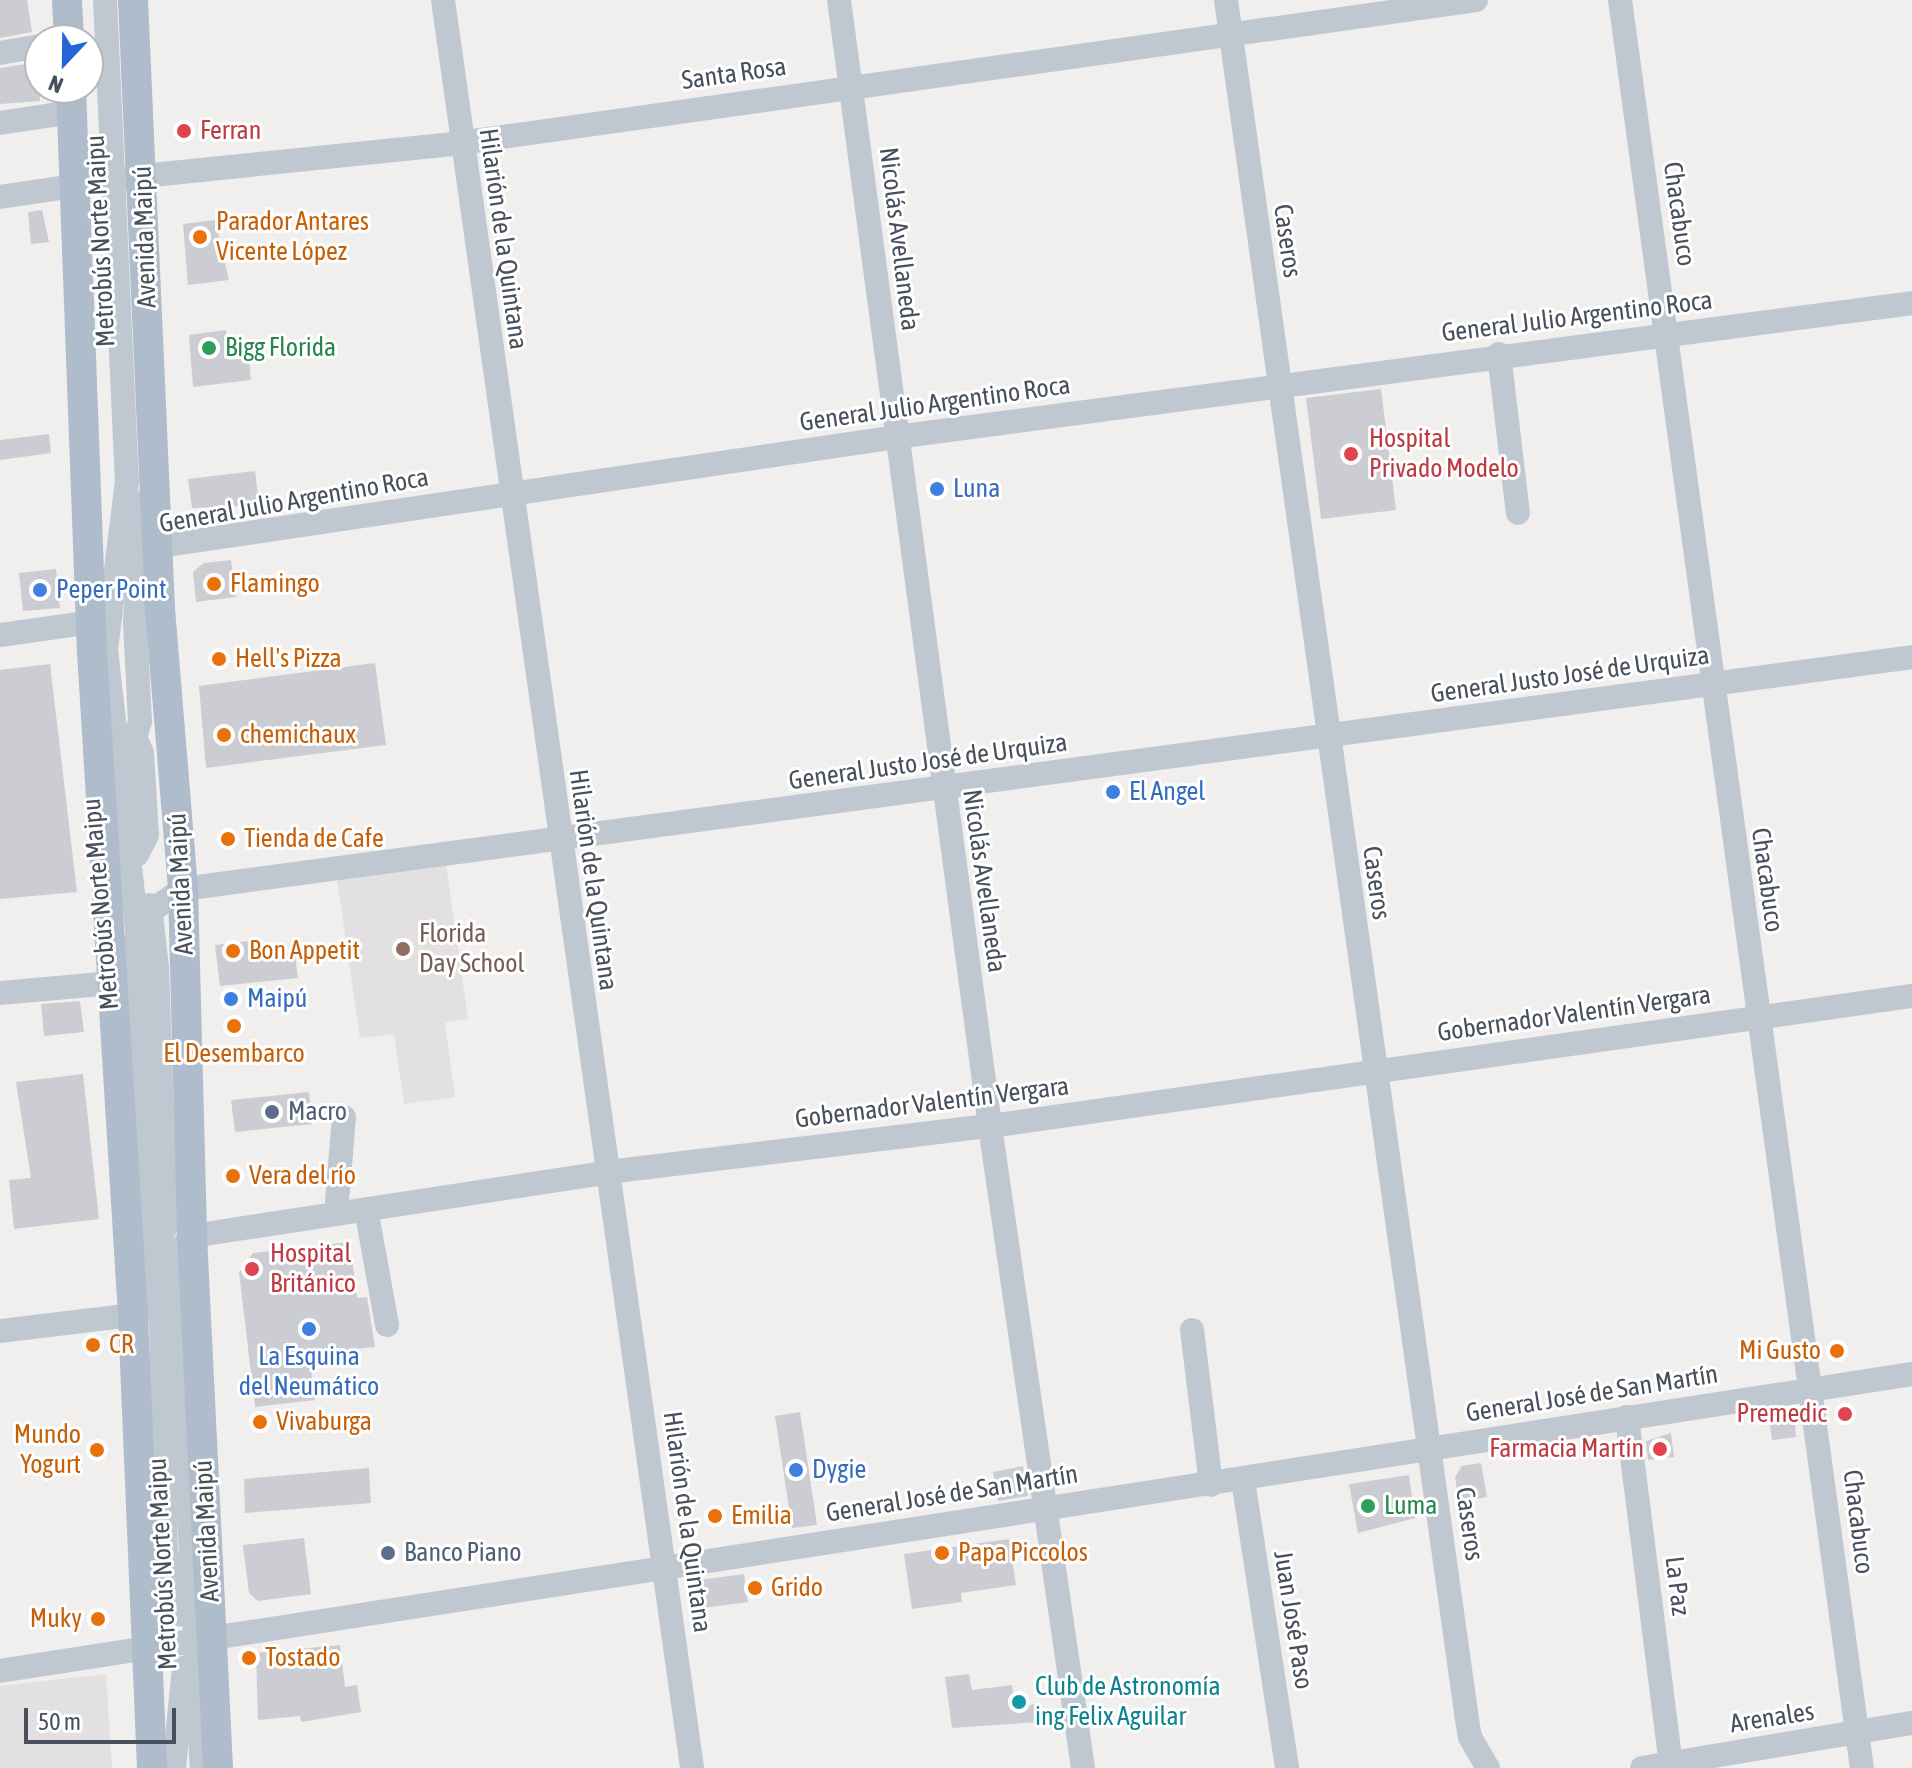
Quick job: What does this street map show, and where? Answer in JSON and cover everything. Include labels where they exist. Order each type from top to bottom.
[{"type":"main road","points":[[67,0],[68,24]]},
{"type":"main road","name":"Avenida Maipú","points":[[104,3],[123,182],[147,550],[160,609],[183,889],[192,1236],[193,1648],[218,1768]]},
{"type":"main road","points":[[72,104],[91,622],[113,983],[147,1318],[147,1647],[152,1768]]},
{"type":"street","name":"Hilarión de la Quintana","points":[[443,0],[460,143],[558,841],[666,1566],[692,1768]]},
{"type":"street","name":"Nicolás Avellaneda","points":[[839,0],[943,788],[1083,1768]]},
{"type":"street","name":"Caseros","points":[[1226,0],[1373,1069],[1470,1737],[1488,1768]]},
{"type":"street","name":"Santa Rosa","points":[[0,197],[460,143],[850,85],[1476,0]]},
{"type":"street","name":"Chacabuco","points":[[1620,0],[1668,334],[1711,683],[1812,1389],[1862,1768]]},
{"type":"street","name":"Metrobús Norte Maipu","points":[[104,3],[109,142],[123,182],[114,434],[127,481],[110,595],[106,649],[137,931],[149,1279]]},
{"type":"street","points":[[0,53],[24,49]]},
{"type":"street","points":[[0,123],[59,104]]},
{"type":"street","name":"General Julio Argentino Roca","points":[[91,622],[147,550],[896,437],[1499,354],[1912,303]]},
{"type":"street","points":[[1499,354],[1518,513]]},
{"type":"street","points":[[127,481],[131,518],[147,550]]},
{"type":"street","name":"Metrobús Norte Maipu","points":[[147,550],[135,622],[124,659],[147,835],[137,855],[151,911],[156,1087],[168,1261],[179,1320],[193,1648],[202,1768]]},
{"type":"street","points":[[0,635],[91,622]]},
{"type":"street","name":"General Justo José de Urquiza","points":[[113,983],[137,931],[151,911],[183,889],[1328,739],[1912,657]]},
{"type":"street","points":[[0,993],[113,983]]},
{"type":"street","name":"Gobernador Valentín Vergara","points":[[192,1236],[608,1172],[990,1126],[1373,1069],[1912,996]]},
{"type":"street","points":[[336,1214],[344,1117]]},
{"type":"street","points":[[366,1209],[387,1325]]},
{"type":"street","points":[[0,1331],[147,1318],[149,1279],[192,1236]]},
{"type":"street","name":"Metrobús Norte Maipu","points":[[147,1318],[168,1455],[180,1614],[193,1648],[189,1768]]},
{"type":"street","points":[[1192,1330],[1211,1485]]},
{"type":"street","name":"General José de San Martín","points":[[0,1671],[147,1647],[193,1648],[666,1566],[1211,1485],[1912,1374]]},
{"type":"street","name":"La Paz","points":[[1627,1417],[1671,1763]]},
{"type":"street","name":"Juan José Paso","points":[[1243,1480],[1287,1768]]},
{"type":"street","name":"Metrobús Norte Maipu","points":[[174,1768],[193,1648]]},
{"type":"street","name":"Arenales","points":[[1642,1768],[1912,1723]]},
{"type":"shaded area","name":"Florida Day School","points":[[446,864],[468,1019],[445,1023],[455,1097],[404,1104],[394,1034],[360,1038],[337,879]]},
{"type":"shaded area","points":[[106,1674],[112,1768],[0,1768],[0,1686]]},
{"type":"building","points":[[0,0],[27,0],[31,24],[24,24],[24,34],[0,38]]},
{"type":"building","points":[[24,64],[24,102],[0,104],[0,68]]},
{"type":"building","points":[[42,210],[49,242],[31,244],[28,212]]},
{"type":"building","points":[[215,220],[229,280],[188,285],[183,224]]},
{"type":"building","points":[[226,330],[229,360],[249,358],[251,380],[193,387],[189,335]]},
{"type":"building","name":"Hospital Privado Modelo","points":[[1381,389],[1396,510],[1321,519],[1306,398]]},
{"type":"building","points":[[49,434],[51,453],[0,460],[0,440]]},
{"type":"building","points":[[255,471],[259,505],[192,508],[188,479]]},
{"type":"building","name":"Flamingo","points":[[231,560],[236,597],[196,602],[193,572],[204,563]]},
{"type":"building","name":"Peper Point","points":[[56,569],[60,608],[23,611],[19,573]]},
{"type":"building","points":[[375,663],[386,745],[206,768],[199,686]]},
{"type":"building","points":[[50,664],[77,892],[0,899],[0,670]]},
{"type":"building","points":[[249,941],[250,958],[295,953],[298,978],[220,986],[215,945]]},
{"type":"building","points":[[80,1001],[84,1032],[44,1036],[41,1004]]},
{"type":"building","points":[[83,1074],[99,1219],[14,1229],[9,1180],[31,1178],[16,1082]]},
{"type":"building","name":"Macro","points":[[309,1092],[312,1124],[235,1132],[231,1100]]},
{"type":"building","points":[[350,1242],[357,1298],[367,1297],[375,1347],[309,1354],[315,1400],[255,1407],[239,1272],[253,1253]]},
{"type":"building","name":"Dygie","points":[[800,1412],[817,1525],[792,1528],[775,1416]]},
{"type":"building","points":[[1786,1415],[1795,1421],[1796,1437],[1772,1440],[1769,1417]]},
{"type":"building","name":"Farmacia Martín","points":[[1671,1433],[1674,1457],[1648,1460],[1646,1441]]},
{"type":"building","points":[[1481,1463],[1487,1497],[1459,1502],[1455,1477],[1462,1466]]},
{"type":"building","points":[[1023,1466],[1028,1496],[998,1501],[993,1472]]},
{"type":"building","points":[[369,1468],[371,1503],[245,1513],[244,1479]]},
{"type":"building","points":[[1409,1475],[1415,1518],[1358,1533],[1349,1484]]},
{"type":"building","points":[[304,1538],[311,1594],[258,1601],[249,1593],[243,1545]]},
{"type":"building","points":[[1009,1539],[1016,1585],[961,1593],[962,1602],[912,1609],[904,1554]]},
{"type":"building","points":[[744,1574],[748,1602],[695,1609],[692,1592],[699,1580]]},
{"type":"building","points":[[340,1645],[345,1687],[357,1685],[361,1712],[301,1722],[300,1716],[258,1720],[256,1653]]},
{"type":"building","points":[[969,1674],[972,1690],[1012,1685],[1015,1706],[1035,1704],[1038,1722],[952,1728],[945,1677]]},
{"type":"place","name":"Ferran","points":[[184,131]]},
{"type":"place","name":"Parador Antares Vicente López","points":[[200,237]]},
{"type":"place","name":"Bigg Florida","points":[[209,348]]},
{"type":"place","name":"Hospital Privado Modelo","points":[[1351,454]]},
{"type":"place","name":"Luna","points":[[937,489]]},
{"type":"place","name":"Flamingo","points":[[214,584]]},
{"type":"place","name":"Peper Point","points":[[40,590]]},
{"type":"place","name":"Hell's Pizza","points":[[219,659]]},
{"type":"place","name":"chemichaux","points":[[224,735]]},
{"type":"place","name":"El Angel","points":[[1113,792]]},
{"type":"place","name":"Tienda de Cafe","points":[[228,839]]},
{"type":"place","name":"Florida Day School","points":[[403,949]]},
{"type":"place","name":"Bon Appetit","points":[[233,951]]},
{"type":"place","name":"Maipú","points":[[231,999]]},
{"type":"place","name":"El Desembarco","points":[[234,1026]]},
{"type":"place","name":"Macro","points":[[272,1112]]},
{"type":"place","name":"Vera del río","points":[[233,1176]]},
{"type":"place","name":"Hospital Británico","points":[[252,1269]]},
{"type":"place","name":"La Esquina del Neumático","points":[[309,1329]]},
{"type":"place","name":"CR","points":[[93,1345]]},
{"type":"place","name":"Mi Gusto","points":[[1837,1351]]},
{"type":"place","name":"Premedic","points":[[1845,1414]]},
{"type":"place","name":"Vivaburga","points":[[260,1422]]},
{"type":"place","name":"Farmacia Martín","points":[[1660,1449]]},
{"type":"place","name":"Mundo Yogurt","points":[[97,1450]]},
{"type":"place","name":"Dygie","points":[[796,1470]]},
{"type":"place","name":"Luma","points":[[1368,1506]]},
{"type":"place","name":"Emilia","points":[[715,1516]]},
{"type":"place","name":"Banco Piano","points":[[388,1553]]},
{"type":"place","name":"Papa Piccolos","points":[[942,1553]]},
{"type":"place","name":"Grido","points":[[755,1588]]},
{"type":"place","name":"Muky","points":[[98,1619]]},
{"type":"place","name":"Tostado","points":[[249,1658]]},
{"type":"place","name":"Club de Astronomía ing Felix Aguilar","points":[[1019,1702]]}]
